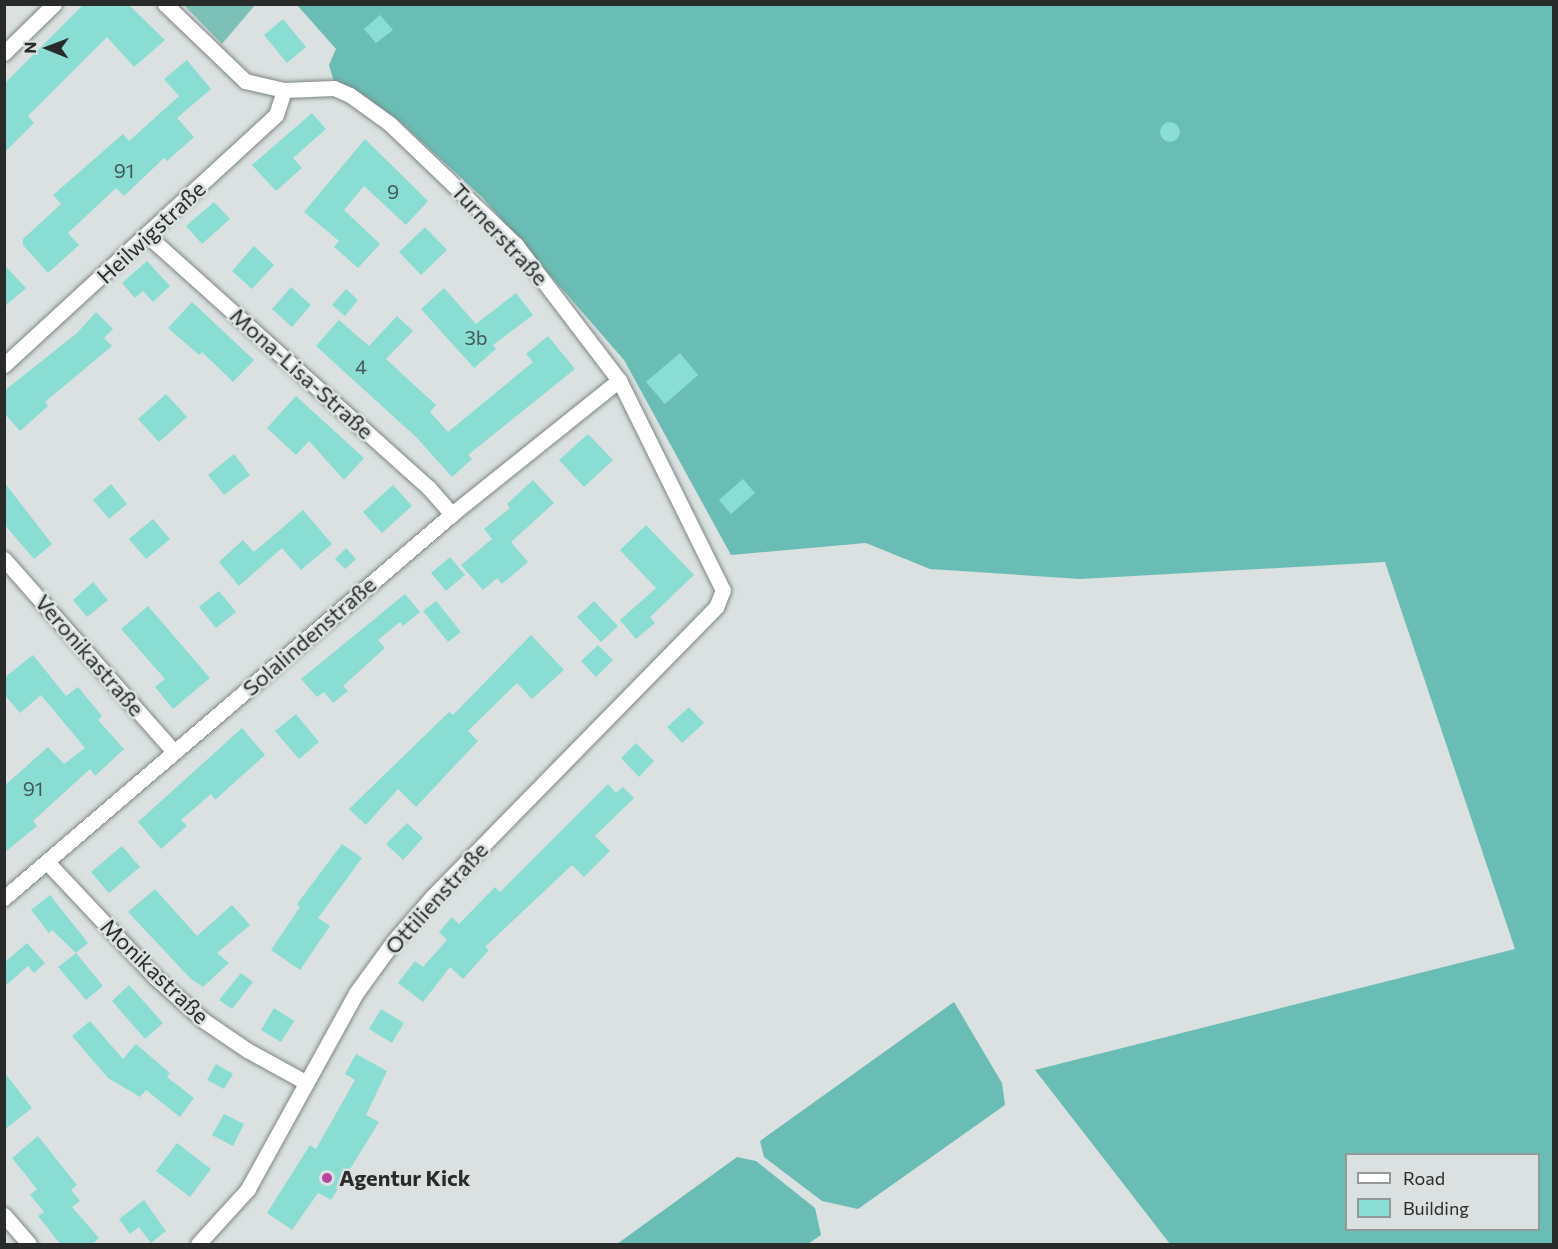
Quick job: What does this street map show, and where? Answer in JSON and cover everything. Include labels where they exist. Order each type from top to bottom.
[{"type":"street","points":[[4,53],[54,4]]},
{"type":"street","name":"Turnerstraße","points":[[165,4],[232,73],[260,86],[284,90],[334,88],[390,124],[516,245],[619,380],[718,573],[723,590]]},
{"type":"street","name":"Heilwigstraße","points":[[4,365],[148,236],[276,115],[284,90]]},
{"type":"street","name":"Mona-Lisa-Straße","points":[[148,236],[429,488],[452,514]]},
{"type":"street","name":"Solalindenstraße","points":[[4,898],[452,514],[619,380]]},
{"type":"street","name":"Veronikastraße","points":[[4,559],[174,752]]},
{"type":"street","name":"Ottilienstraße","points":[[198,1245],[248,1189],[356,993],[393,942],[433,896],[716,607],[723,590]]},
{"type":"street","name":"Monikastraße","points":[[47,862],[156,978],[203,1020],[247,1050],[307,1083]]},
{"type":"street","points":[[4,1215],[29,1245]]},
{"type":"shaded area","points":[[255,4],[222,44],[184,5]]},
{"type":"shaded area","points":[[297,5],[1553,5],[1553,1244],[1170,1244],[1035,1070],[1515,949],[1385,562],[1080,579],[930,569],[866,543],[731,555],[624,360],[482,197],[397,119],[354,89],[334,82],[329,65],[336,49]]},
{"type":"shaded area","points":[[954,1002],[1002,1083],[1005,1105],[858,1209],[822,1201],[764,1157],[760,1141]]},
{"type":"shaded area","points":[[737,1157],[756,1161],[815,1208],[821,1235],[808,1244],[617,1244]]},
{"type":"building","points":[[84,4],[128,4],[165,40],[134,67],[107,37],[28,116],[34,123],[4,153],[4,84]]},
{"type":"building","points":[[380,15],[393,30],[376,43],[364,29]]},
{"type":"building","points":[[283,19],[306,47],[287,63],[264,35]]},
{"type":"building","points":[[187,60],[211,89],[177,118],[194,137],[167,161],[164,158],[124,196],[116,188],[68,233],[79,245],[48,273],[23,245],[23,239],[61,204],[53,195],[123,134],[129,141],[179,96],[164,79]]},
{"type":"building","points":[[312,113],[326,129],[293,158],[302,168],[276,191],[252,165]]},
{"type":"building","points":[[1170,122],[1177,125],[1180,132],[1177,139],[1170,142],[1163,139],[1160,132],[1163,125]]},
{"type":"building","points":[[365,139],[428,201],[406,225],[364,186],[344,210],[380,244],[358,268],[334,247],[339,241],[304,212]]},
{"type":"building","points":[[214,202],[230,219],[202,244],[186,226]]},
{"type":"building","points":[[425,227],[447,250],[421,275],[399,252]]},
{"type":"building","points":[[254,246],[274,265],[252,289],[232,271]]},
{"type":"building","points":[[147,261],[170,286],[153,302],[143,291],[135,298],[122,283]]},
{"type":"building","points":[[4,265],[26,288],[4,307]]},
{"type":"building","points":[[291,287],[311,305],[292,327],[272,309]]},
{"type":"building","points":[[444,288],[476,324],[516,293],[533,315],[493,345],[496,349],[474,368],[421,309]]},
{"type":"building","points":[[346,289],[358,300],[345,316],[332,305]]},
{"type":"building","points":[[192,302],[254,360],[233,382],[202,352],[199,355],[168,328]]},
{"type":"building","points":[[96,312],[113,329],[104,338],[112,346],[45,402],[48,406],[20,431],[4,413],[4,391],[77,333]]},
{"type":"building","points":[[397,316],[413,331],[386,359],[436,405],[430,412],[448,432],[533,362],[526,354],[548,336],[575,369],[468,455],[472,459],[452,477],[416,437],[316,346],[339,320],[369,346]]},
{"type":"building","points":[[680,353],[698,375],[665,404],[646,382]]},
{"type":"building","points":[[166,394],[187,417],[159,442],[138,419]]},
{"type":"building","points":[[296,396],[364,458],[344,480],[309,441],[296,455],[267,428]]},
{"type":"building","points":[[588,434],[613,460],[584,487],[559,460]]},
{"type":"building","points":[[234,454],[250,475],[224,495],[208,475]]},
{"type":"building","points":[[743,479],[755,493],[731,514],[719,500]]},
{"type":"building","points":[[533,480],[554,503],[511,542],[528,562],[502,584],[497,578],[483,590],[461,565],[492,539],[484,529],[510,508],[507,504]]},
{"type":"building","points":[[4,482],[52,544],[34,559],[4,524]]},
{"type":"building","points":[[111,484],[127,504],[109,519],[93,500]]},
{"type":"building","points":[[393,485],[412,506],[382,533],[363,512]]},
{"type":"building","points":[[303,510],[332,544],[301,570],[282,548],[239,586],[219,562],[243,540],[254,552]]},
{"type":"building","points":[[153,519],[170,539],[146,559],[129,539]]},
{"type":"building","points":[[646,525],[694,575],[650,617],[655,623],[636,639],[620,620],[656,588],[620,550]]},
{"type":"building","points":[[346,548],[356,559],[345,569],[335,559]]},
{"type":"building","points":[[450,557],[465,575],[446,591],[431,573]]},
{"type":"building","points":[[93,582],[108,600],[87,617],[73,600]]},
{"type":"building","points":[[219,591],[236,612],[216,628],[199,607]]},
{"type":"building","points":[[405,594],[420,612],[403,626],[400,622],[378,640],[385,648],[343,686],[348,691],[333,703],[324,692],[317,697],[301,679]]},
{"type":"building","points":[[436,601],[461,632],[448,642],[423,611]]},
{"type":"building","points":[[594,601],[618,626],[601,642],[577,617]]},
{"type":"building","points":[[148,606],[210,678],[173,709],[155,687],[165,679],[121,629]]},
{"type":"building","points":[[531,635],[564,670],[532,699],[517,683],[468,731],[478,741],[416,807],[398,789],[366,825],[349,809],[449,712],[453,715]]},
{"type":"building","points":[[598,645],[613,660],[596,677],[581,661]]},
{"type":"building","points":[[33,655],[66,696],[78,687],[102,716],[98,720],[124,749],[95,776],[90,769],[33,821],[37,826],[4,853],[4,786],[48,747],[64,764],[85,748],[41,695],[20,713],[4,694],[4,678]]},
{"type":"building","points":[[689,707],[704,723],[682,743],[667,727]]},
{"type":"building","points":[[296,714],[319,742],[299,759],[275,731]]},
{"type":"building","points":[[242,728],[265,755],[215,800],[211,794],[181,820],[187,826],[161,849],[138,822]]},
{"type":"building","points":[[636,743],[654,761],[639,777],[621,758]]},
{"type":"building","points":[[608,784],[616,793],[623,787],[634,798],[595,836],[610,851],[584,877],[572,865],[485,947],[489,950],[463,979],[450,967],[423,1002],[398,983],[415,961],[423,967],[447,940],[439,932],[452,917],[459,924],[495,887],[500,892]]},
{"type":"building","points":[[407,823],[423,838],[403,860],[386,844]]},
{"type":"building","points":[[342,844],[362,858],[318,918],[330,926],[300,970],[271,950],[300,907],[297,904]]},
{"type":"building","points":[[122,846],[140,867],[109,893],[91,872]]},
{"type":"building","points":[[155,889],[197,936],[232,905],[250,925],[217,953],[229,963],[203,987],[190,978],[128,912]]},
{"type":"building","points":[[50,895],[88,943],[76,953],[52,930],[49,933],[31,910]]},
{"type":"building","points":[[27,943],[45,963],[34,973],[28,966],[4,987],[4,963]]},
{"type":"building","points":[[76,953],[103,986],[86,1000],[58,967]]},
{"type":"building","points":[[241,973],[253,982],[232,1009],[219,1000]]},
{"type":"building","points":[[129,985],[163,1023],[145,1039],[112,1001]]},
{"type":"building","points":[[274,1008],[294,1021],[281,1042],[261,1030]]},
{"type":"building","points":[[381,1009],[404,1023],[392,1043],[369,1029]]},
{"type":"building","points":[[90,1021],[123,1059],[136,1044],[170,1073],[167,1077],[194,1098],[180,1117],[146,1090],[140,1097],[108,1078],[72,1036]]},
{"type":"building","points":[[356,1054],[387,1071],[366,1115],[379,1122],[331,1200],[318,1193],[292,1230],[267,1213],[310,1145],[316,1149],[355,1080],[345,1074]]},
{"type":"building","points":[[216,1064],[233,1074],[224,1089],[207,1080]]},
{"type":"building","points":[[4,1072],[32,1108],[4,1130]]},
{"type":"building","points":[[224,1114],[244,1124],[233,1146],[212,1135]]},
{"type":"building","points":[[38,1136],[77,1185],[71,1190],[80,1201],[72,1207],[99,1238],[91,1245],[61,1245],[38,1216],[44,1212],[30,1195],[37,1189],[12,1158]]},
{"type":"building","points":[[177,1143],[211,1169],[190,1197],[156,1171]]},
{"type":"building","points":[[144,1200],[166,1231],[151,1243],[139,1227],[130,1234],[119,1219]]},
{"type":"place","name":"Agentur Kick","points":[[327,1178]]}]
